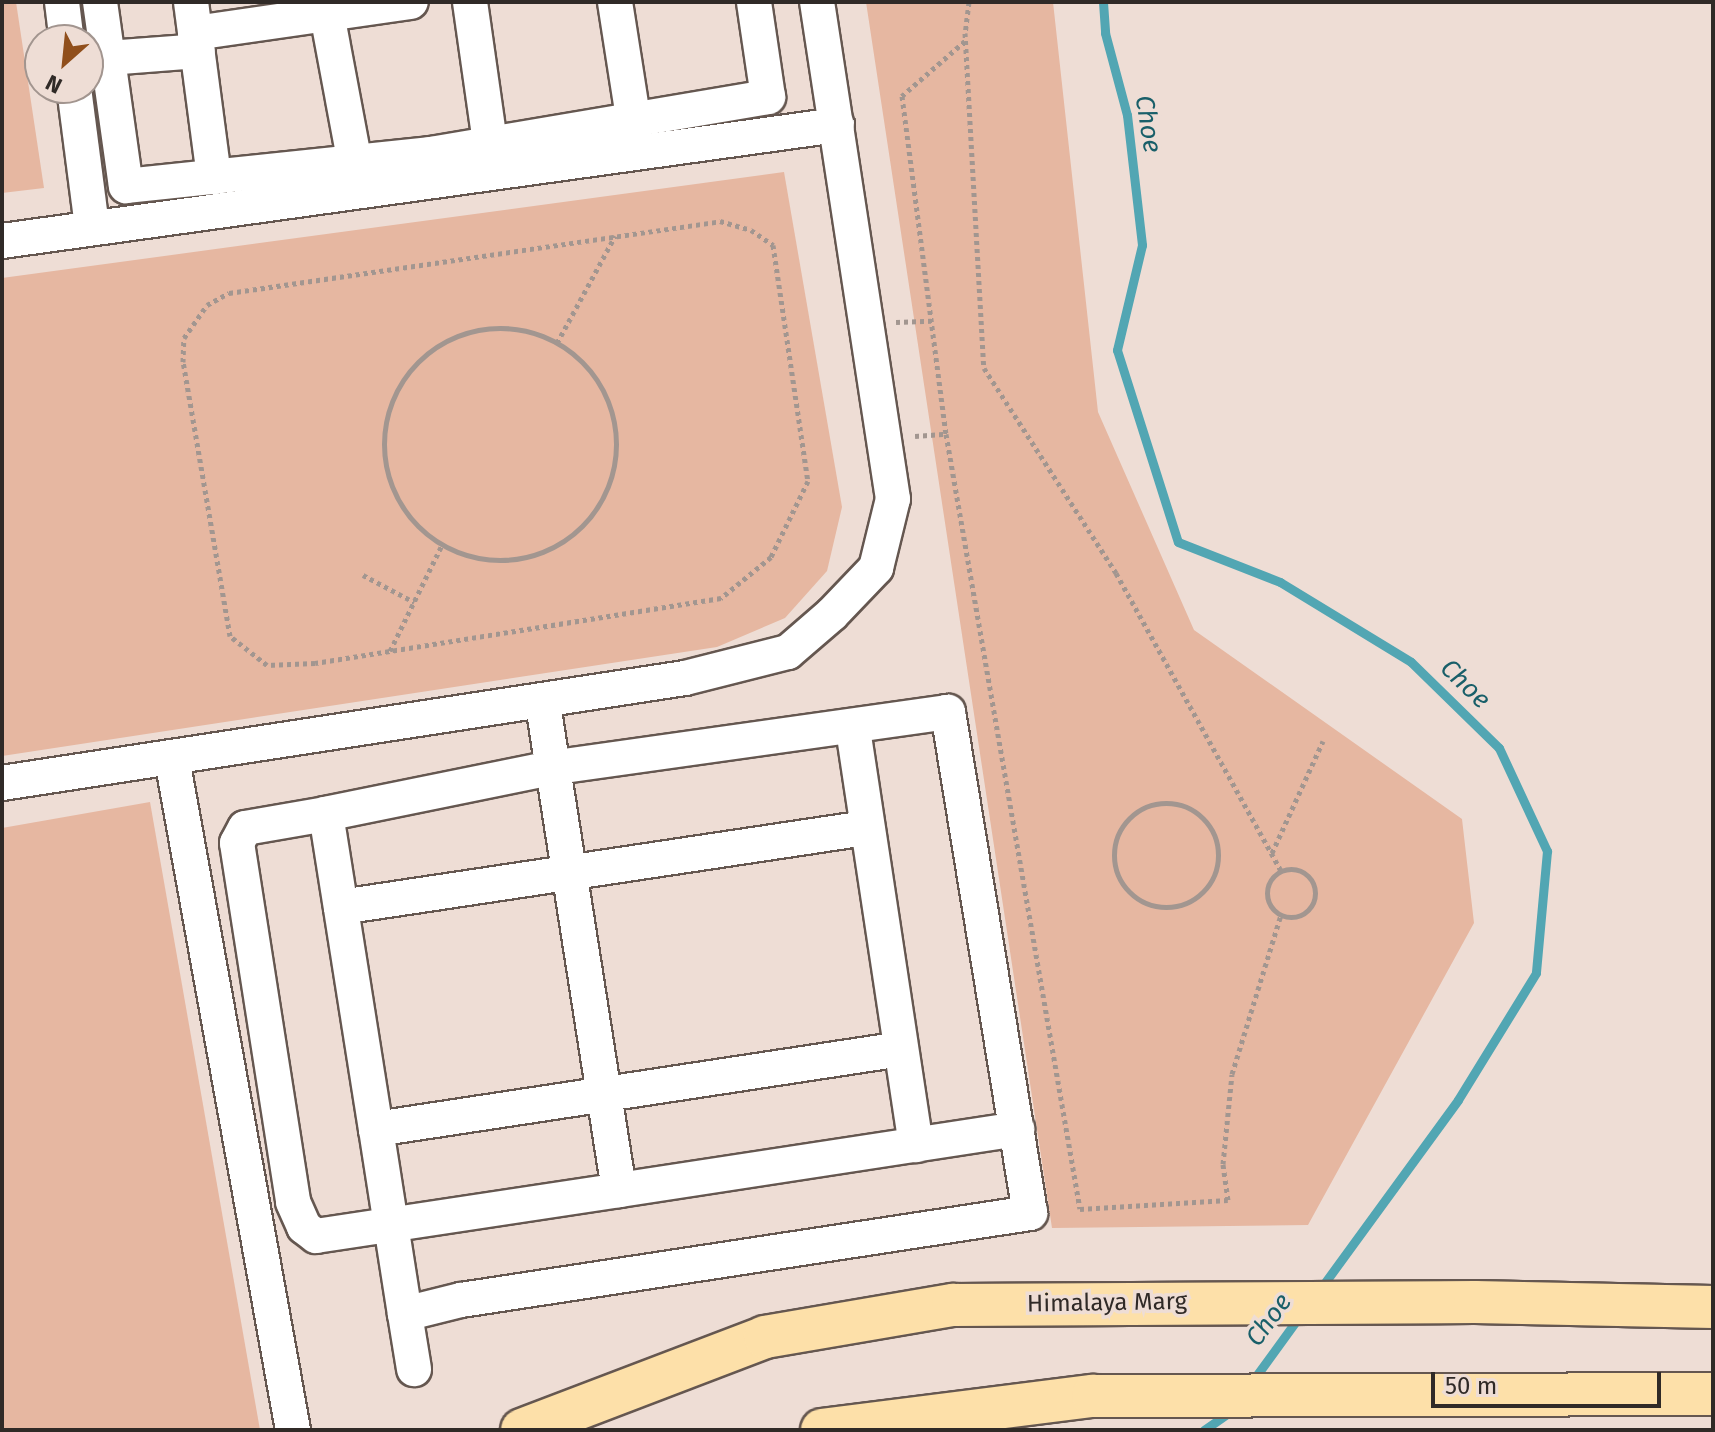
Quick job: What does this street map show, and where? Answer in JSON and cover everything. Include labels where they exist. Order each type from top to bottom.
[{"type":"main road","name":"Himalaya Marg","points":[[522,1430],[765,1337],[953,1305],[1475,1302],[1713,1307]]},
{"type":"main road","points":[[822,1430],[1093,1396],[1713,1394]]},
{"type":"street","points":[[62,2],[65,24]]},
{"type":"street","points":[[100,2],[126,186],[355,163],[634,123],[768,97],[754,2]]},
{"type":"street","points":[[108,58],[195,29],[411,2]]},
{"type":"street","points":[[470,2],[490,143]]},
{"type":"street","points":[[615,2],[634,123]]},
{"type":"street","points":[[2,783],[685,678],[788,652],[876,568],[893,499],[817,2]]},
{"type":"street","points":[[327,14],[355,163]]},
{"type":"street","points":[[195,29],[214,177]]},
{"type":"street","points":[[76,104],[92,227]]},
{"type":"street","points":[[2,241],[837,125]]},
{"type":"street","points":[[543,702],[556,767],[569,873],[619,1190]]},
{"type":"street","points":[[405,1314],[461,1300],[1030,1213],[1017,1129],[948,712],[853,729],[556,767],[245,828],[237,843],[239,871],[298,1220],[316,1236],[1017,1129]]},
{"type":"street","points":[[853,729],[916,1145]]},
{"type":"street","points":[[172,759],[293,1430]]},
{"type":"street","points":[[326,814],[414,1369]]},
{"type":"street","points":[[341,907],[866,828]]},
{"type":"street","points":[[376,1129],[901,1049]]},
{"type":"path","points":[[969,2],[965,41],[984,368],[1116,573],[1281,871]]},
{"type":"path","points":[[965,41],[902,96],[946,434],[1080,1209],[1228,1200],[1223,1164],[1232,1074],[1281,915]]},
{"type":"path","points":[[720,221],[751,230],[773,245],[808,481],[794,518],[771,557],[721,598],[390,651],[267,665],[230,636],[183,362],[184,338],[207,305],[229,293],[615,236],[720,221]]},
{"type":"path","points":[[557,343],[615,236]]},
{"type":"path","points":[[493,327],[531,331],[557,343],[590,369],[607,396],[616,428],[617,460],[607,492],[590,519],[566,541],[537,556],[505,561],[472,558],[442,545],[412,521],[392,490],[386,466],[386,416],[400,382],[425,354],[457,335],[493,327]]},
{"type":"path","points":[[390,651],[442,545]]},
{"type":"path","points":[[363,575],[414,602]]},
{"type":"path","points":[[1271,853],[1323,741]]},
{"type":"path","points":[[1176,804],[1206,822],[1215,838],[1217,870],[1199,896],[1184,904],[1152,906],[1125,888],[1116,872],[1117,836],[1140,809],[1176,804]]},
{"type":"path","points":[[1281,871],[1304,873],[1315,893],[1303,914],[1281,915],[1269,904],[1267,889],[1281,871]]},
{"type":"shaded area","points":[[2,2],[16,2],[24,55],[24,104],[31,104],[44,188],[2,193]]},
{"type":"shaded area","points":[[866,2],[1053,2],[1098,412],[1194,630],[1462,819],[1474,923],[1308,1225],[1052,1228]]},
{"type":"shaded area","points":[[784,172],[842,507],[827,571],[785,618],[717,647],[2,756],[2,278]]},
{"type":"shaded area","points":[[150,802],[260,1430],[2,1430],[2,828]]},
{"type":"waterway","name":"Choe","points":[[1103,2],[1105,33],[1127,115],[1142,245],[1117,350],[1178,542],[1280,582],[1411,662],[1499,748],[1547,851],[1536,973],[1458,1100],[1320,1289]]},
{"type":"waterway","name":"Choe","points":[[1251,1383],[1299,1317]]},
{"type":"waterway","name":"Choe","points":[[1204,1430],[1231,1411]]}]
